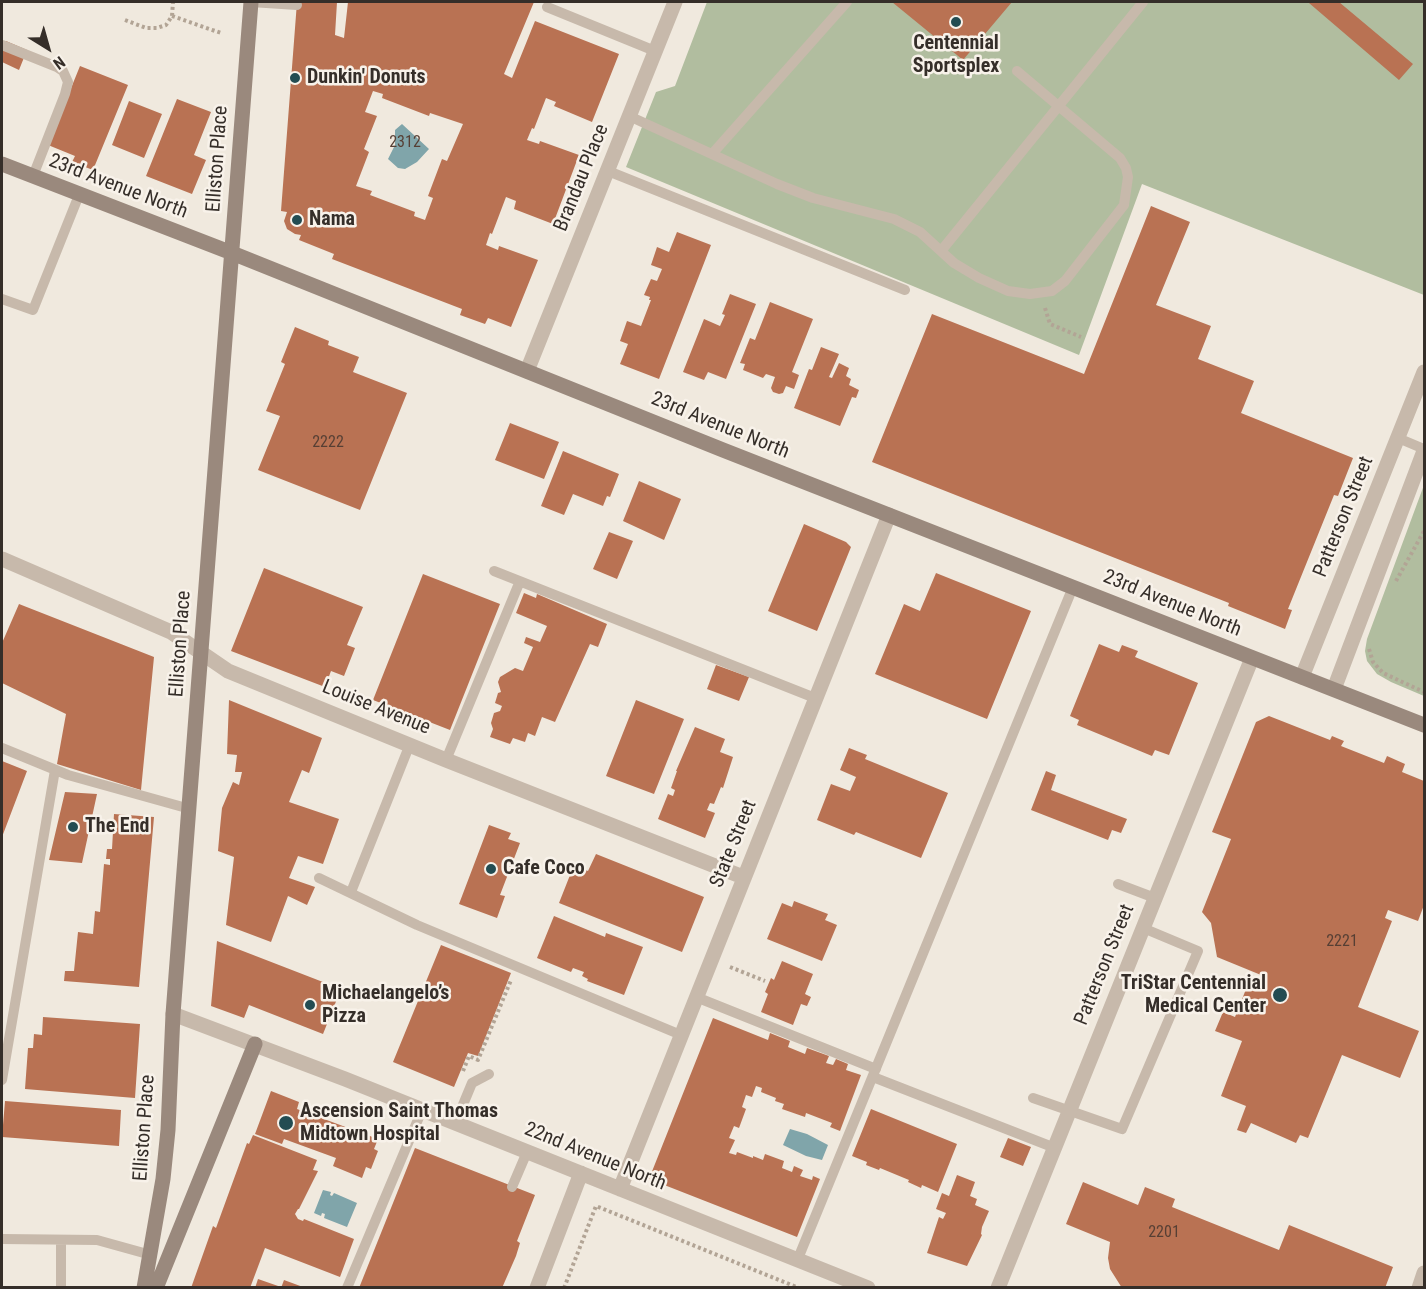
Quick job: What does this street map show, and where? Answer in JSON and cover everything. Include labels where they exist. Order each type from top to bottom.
[{"type":"main road","name":"Elliston Place","points":[[144,1287],[163,1179],[168,1130],[173,1014],[251,2]]},
{"type":"main road","name":"23rd Avenue North","points":[[2,164],[1425,725]]},
{"type":"main road","points":[[156,1287],[255,1044]]},
{"type":"street","name":"Brandau Place","points":[[527,370],[675,2]]},
{"type":"street","name":"Patterson Street","points":[[1302,677],[1425,372]]},
{"type":"street","points":[[1334,689],[1425,450]]},
{"type":"street","name":"State Street","points":[[620,1189],[889,515]]},
{"type":"street","name":"Louise Avenue","points":[[2,559],[171,632],[228,671],[743,877]]},
{"type":"street","name":"Patterson Street","points":[[998,1287],[1252,658]]},
{"type":"street","name":"22nd Avenue North","points":[[173,1014],[255,1044],[797,1261],[868,1287]]},
{"type":"street","points":[[537,1287],[581,1173]]},
{"type":"street","points":[[1419,1287],[1425,1273]]},
{"type":"lane","points":[[251,2],[297,5]]},
{"type":"lane","points":[[712,154],[847,2]]},
{"type":"lane","points":[[941,251],[1143,2]]},
{"type":"lane","points":[[547,7],[655,51]]},
{"type":"lane","points":[[2,45],[63,71],[68,82],[33,176]]},
{"type":"lane","points":[[629,116],[777,184],[813,198],[894,219],[920,232],[963,268],[989,283],[1019,294],[1052,291],[1065,280],[1124,205],[1128,186],[1126,168],[1120,158],[1017,71]]},
{"type":"lane","points":[[608,171],[905,290]]},
{"type":"lane","points":[[2,299],[33,310],[79,195]]},
{"type":"lane","points":[[1398,438],[1425,450]]},
{"type":"lane","points":[[494,570],[815,698]]},
{"type":"lane","points":[[446,760],[520,580]]},
{"type":"lane","points":[[797,1261],[1073,587]]},
{"type":"lane","points":[[351,892],[410,744]]},
{"type":"lane","points":[[2,748],[55,770],[190,809]]},
{"type":"lane","points":[[2,1080],[55,770]]},
{"type":"lane","points":[[319,878],[417,925],[681,1035]]},
{"type":"lane","points":[[1118,884],[1155,898]]},
{"type":"lane","points":[[1033,1098],[1122,1129],[1198,951],[1143,928]]},
{"type":"lane","points":[[696,997],[1054,1148]]},
{"type":"lane","points":[[455,1124],[472,1083],[489,1074]]},
{"type":"lane","points":[[347,1287],[422,1110]]},
{"type":"lane","points":[[513,1187],[527,1152]]},
{"type":"lane","points":[[2,1239],[97,1240],[151,1255]]},
{"type":"lane","points":[[61,1240],[61,1287]]},
{"type":"path","points":[[125,20],[152,29],[166,25],[172,16],[173,2]]},
{"type":"path","points":[[172,16],[221,33]]},
{"type":"path","points":[[1041,292],[1050,324],[1081,337]]},
{"type":"path","points":[[1393,588],[1425,531]]},
{"type":"path","points":[[1371,642],[1372,662],[1386,676],[1425,692]]},
{"type":"path","points":[[1364,665],[1372,662]]},
{"type":"path","points":[[730,967],[765,981]]},
{"type":"path","points":[[461,1074],[469,1056],[478,1060],[507,990]]},
{"type":"path","points":[[564,1287],[596,1206],[799,1287]]},
{"type":"green space","points":[[707,2],[1424,2],[1424,295],[1142,184],[1079,355],[626,167],[656,92],[675,86]]},
{"type":"green space","points":[[1424,485],[1424,696],[1377,674],[1367,661],[1365,651],[1367,639]]},
{"type":"water","points":[[402,124],[429,149],[417,162],[405,169],[398,168],[388,159],[395,145],[395,130]]},
{"type":"water","points":[[790,1129],[807,1134],[828,1145],[822,1160],[806,1156],[783,1145]]},
{"type":"water","points":[[323,1190],[331,1192],[332,1196],[334,1193],[357,1203],[347,1227],[324,1218],[325,1214],[322,1213],[321,1216],[314,1213]]},
{"type":"building","points":[[297,2],[337,2],[335,35],[344,38],[348,2],[534,2],[504,74],[512,78],[535,21],[619,54],[592,122],[554,106],[556,102],[546,98],[534,129],[532,128],[527,140],[539,144],[540,141],[579,155],[553,224],[514,209],[516,201],[506,197],[492,234],[490,233],[486,245],[498,250],[499,246],[538,260],[511,327],[488,318],[485,324],[460,315],[462,309],[332,259],[334,254],[299,240],[301,235],[287,229],[284,221],[287,212],[281,211]],"holes":[[[373,91],[383,94],[382,98],[429,116],[430,113],[463,124],[447,161],[442,159],[428,196],[433,198],[425,220],[414,216],[415,212],[370,195],[372,191],[356,186],[369,152],[364,149],[377,116],[365,112]]]},
{"type":"building","name":"Centennial Sportsplex","points":[[892,2],[1012,2],[963,60]]},
{"type":"building","points":[[1310,2],[1339,2],[1413,64],[1399,80]]},
{"type":"building","points":[[6,41],[27,50],[19,70],[2,62]]},
{"type":"building","points":[[80,66],[128,85],[93,170],[72,162],[75,156],[48,145]]},
{"type":"building","points":[[177,99],[211,112],[194,155],[206,160],[192,194],[146,176]]},
{"type":"building","points":[[129,101],[162,114],[144,158],[112,145]]},
{"type":"building","points":[[1151,206],[1190,222],[1156,305],[1211,326],[1198,359],[1254,381],[1241,413],[1353,458],[1338,496],[1334,495],[1288,609],[1292,610],[1285,629],[1228,606],[1229,603],[872,462],[932,314],[1084,374]]},
{"type":"building","points":[[677,232],[711,245],[659,379],[620,364],[628,344],[620,341],[627,321],[641,326],[651,300],[649,300],[650,297],[644,295],[651,279],[657,281],[662,269],[651,265],[657,247],[669,252]]},
{"type":"building","points":[[730,294],[756,304],[726,379],[708,372],[704,380],[683,372],[704,319],[720,326]]},
{"type":"building","points":[[770,302],[813,319],[792,372],[799,375],[794,389],[786,386],[783,393],[779,394],[773,392],[771,388],[775,377],[766,374],[763,378],[743,370],[745,364],[740,363],[750,338],[755,340]]},
{"type":"building","points":[[295,327],[329,341],[328,345],[359,357],[353,372],[407,393],[360,510],[258,470],[280,416],[266,411],[285,364],[281,362]]},
{"type":"building","points":[[821,347],[839,354],[829,377],[832,378],[839,363],[849,368],[846,376],[851,379],[849,385],[859,390],[856,398],[852,397],[840,426],[794,408],[809,369],[812,370]]},
{"type":"building","points":[[510,423],[559,442],[544,479],[495,460]]},
{"type":"building","points":[[563,451],[619,474],[610,497],[607,496],[603,506],[573,494],[564,515],[541,506]]},
{"type":"building","points":[[639,481],[681,499],[664,540],[623,521]]},
{"type":"building","points":[[804,524],[846,542],[851,547],[817,631],[768,611]]},
{"type":"building","points":[[609,532],[633,541],[617,579],[593,569]]},
{"type":"building","points":[[264,568],[363,607],[347,645],[355,648],[344,676],[331,671],[325,687],[231,651]]},
{"type":"building","points":[[936,573],[1031,611],[987,719],[875,674],[904,604],[920,611]]},
{"type":"building","points":[[423,574],[500,604],[450,730],[373,700]]},
{"type":"building","points":[[524,593],[536,598],[537,594],[607,624],[598,647],[590,644],[555,722],[542,717],[535,736],[528,733],[525,742],[513,738],[510,744],[490,737],[494,713],[500,711],[502,706],[495,703],[498,693],[501,692],[498,682],[500,677],[515,668],[523,671],[533,647],[524,643],[526,637],[540,642],[547,626],[516,613]]},
{"type":"building","points":[[19,604],[154,657],[141,790],[57,764],[66,714],[2,683],[2,643]]},
{"type":"building","points":[[1099,644],[1119,652],[1122,645],[1138,651],[1135,657],[1198,683],[1169,755],[1155,750],[1152,756],[1077,725],[1079,720],[1070,716]]},
{"type":"building","points":[[716,665],[749,677],[739,701],[707,689]]},
{"type":"building","points":[[229,700],[322,738],[309,773],[302,770],[289,802],[339,819],[323,864],[298,856],[289,878],[315,887],[307,905],[288,896],[271,942],[226,925],[234,857],[218,851],[222,808],[233,782],[239,785],[242,772],[235,772],[237,755],[227,754]]},
{"type":"building","points":[[636,700],[684,719],[654,794],[606,776]]},
{"type":"building","points":[[1269,716],[1330,740],[1332,736],[1344,741],[1341,746],[1384,763],[1387,756],[1405,764],[1402,772],[1424,781],[1424,905],[1418,921],[1388,910],[1385,918],[1392,921],[1358,1007],[1419,1031],[1400,1078],[1342,1055],[1308,1138],[1300,1135],[1296,1143],[1251,1123],[1246,1133],[1237,1130],[1246,1106],[1221,1096],[1242,1041],[1215,1031],[1223,1012],[1235,1017],[1250,979],[1258,982],[1261,975],[1217,957],[1211,923],[1202,912],[1231,839],[1212,832],[1256,722]]},
{"type":"building","points":[[695,727],[725,739],[720,752],[733,757],[723,788],[721,787],[714,804],[710,803],[707,810],[715,813],[705,838],[658,819],[668,794],[673,796],[675,790],[671,788],[676,771]]},
{"type":"building","points":[[849,748],[867,755],[865,759],[948,793],[921,858],[856,832],[854,835],[817,820],[831,784],[850,791],[856,777],[840,770]]},
{"type":"building","points":[[2,761],[27,771],[2,837]]},
{"type":"building","points":[[1046,771],[1056,775],[1051,790],[1127,819],[1121,833],[1112,830],[1108,840],[1031,810]]},
{"type":"building","name":"The End","points":[[65,792],[97,794],[82,863],[49,860]]},
{"type":"building","points":[[114,814],[154,817],[139,987],[64,981],[65,971],[74,971],[78,932],[93,934],[95,911],[100,912],[104,864],[110,865],[110,859],[106,859],[107,849],[112,849]]},
{"type":"building","name":"Cafe Coco","points":[[489,825],[511,833],[508,839],[520,843],[500,895],[505,896],[497,918],[459,904]]},
{"type":"building","points":[[596,854],[704,897],[682,952],[559,903],[574,865],[588,871]]},
{"type":"building","points":[[794,901],[828,914],[825,920],[837,925],[822,961],[767,939],[782,903],[792,907]]},
{"type":"building","points":[[554,916],[605,937],[606,933],[643,947],[624,995],[587,981],[588,979],[582,976],[584,972],[573,968],[571,972],[537,958]]},
{"type":"building","points":[[217,941],[341,989],[323,1034],[249,1005],[244,1018],[211,1006]]},
{"type":"building","points":[[441,945],[511,973],[478,1056],[468,1053],[454,1087],[393,1062]]},
{"type":"building","points":[[782,961],[813,974],[805,994],[811,997],[807,1006],[801,1004],[793,1025],[761,1012],[768,994],[765,992],[771,978],[774,980]]},
{"type":"building","points":[[43,1017],[140,1024],[135,1098],[25,1089],[28,1048],[33,1048],[34,1034],[42,1035]]},
{"type":"building","points":[[713,1018],[768,1040],[770,1033],[790,1041],[788,1047],[805,1054],[807,1048],[829,1056],[826,1063],[833,1065],[836,1059],[848,1064],[846,1070],[861,1075],[840,1131],[830,1127],[832,1123],[806,1113],[805,1117],[782,1109],[784,1104],[761,1092],[762,1088],[756,1086],[752,1097],[746,1095],[742,1107],[746,1109],[739,1128],[734,1126],[729,1138],[735,1140],[729,1153],[736,1155],[737,1152],[763,1160],[765,1154],[784,1161],[782,1168],[792,1172],[794,1166],[803,1170],[800,1176],[812,1180],[813,1176],[820,1179],[797,1237],[649,1179]]},
{"type":"building","points":[[271,1091],[299,1102],[297,1109],[378,1139],[374,1149],[378,1151],[371,1169],[366,1167],[362,1178],[333,1166],[336,1158],[284,1139],[282,1144],[255,1134]]},
{"type":"building","points":[[5,1101],[121,1110],[119,1146],[2,1137]]},
{"type":"building","points":[[871,1109],[957,1144],[938,1192],[922,1185],[921,1188],[908,1182],[909,1180],[866,1165],[867,1162],[852,1156]]},
{"type":"building","points":[[253,1135],[317,1160],[313,1170],[318,1171],[295,1214],[298,1219],[303,1221],[304,1219],[354,1239],[340,1277],[265,1248],[250,1288],[191,1288],[213,1226],[216,1228],[247,1143],[249,1144]]},
{"type":"building","points":[[1008,1138],[1031,1147],[1023,1166],[1000,1157]]},
{"type":"building","points":[[415,1148],[535,1195],[517,1241],[520,1243],[516,1256],[502,1288],[359,1288]]},
{"type":"building","points":[[957,1175],[975,1182],[970,1196],[977,1199],[975,1205],[989,1211],[982,1227],[982,1235],[967,1266],[927,1253],[939,1217],[943,1219],[946,1213],[936,1209],[942,1193],[949,1196]]},
{"type":"building","points":[[1083,1182],[1138,1205],[1145,1187],[1175,1199],[1172,1207],[1279,1250],[1289,1225],[1393,1267],[1385,1288],[1122,1288],[1110,1269],[1108,1258],[1110,1242],[1066,1224]]},
{"type":"building","points":[[258,1279],[281,1287],[281,1288],[255,1288]]},
{"type":"building","points":[[284,1280],[303,1287],[303,1288],[281,1288]]},
{"type":"place","name":"Centennial Sportsplex","points":[[956,22]]},
{"type":"place","name":"Dunkin' Donuts","points":[[295,78]]},
{"type":"place","name":"Nama","points":[[297,220]]},
{"type":"place","name":"The End","points":[[73,827]]},
{"type":"place","name":"Cafe Coco","points":[[491,869]]},
{"type":"place","name":"TriStar Centennial Medical Center","points":[[1280,995]]},
{"type":"place","name":"Michaelangelo’s Pizza","points":[[310,1005]]},
{"type":"place","name":"Ascension Saint Thomas Midtown Hospital","points":[[286,1123]]}]
